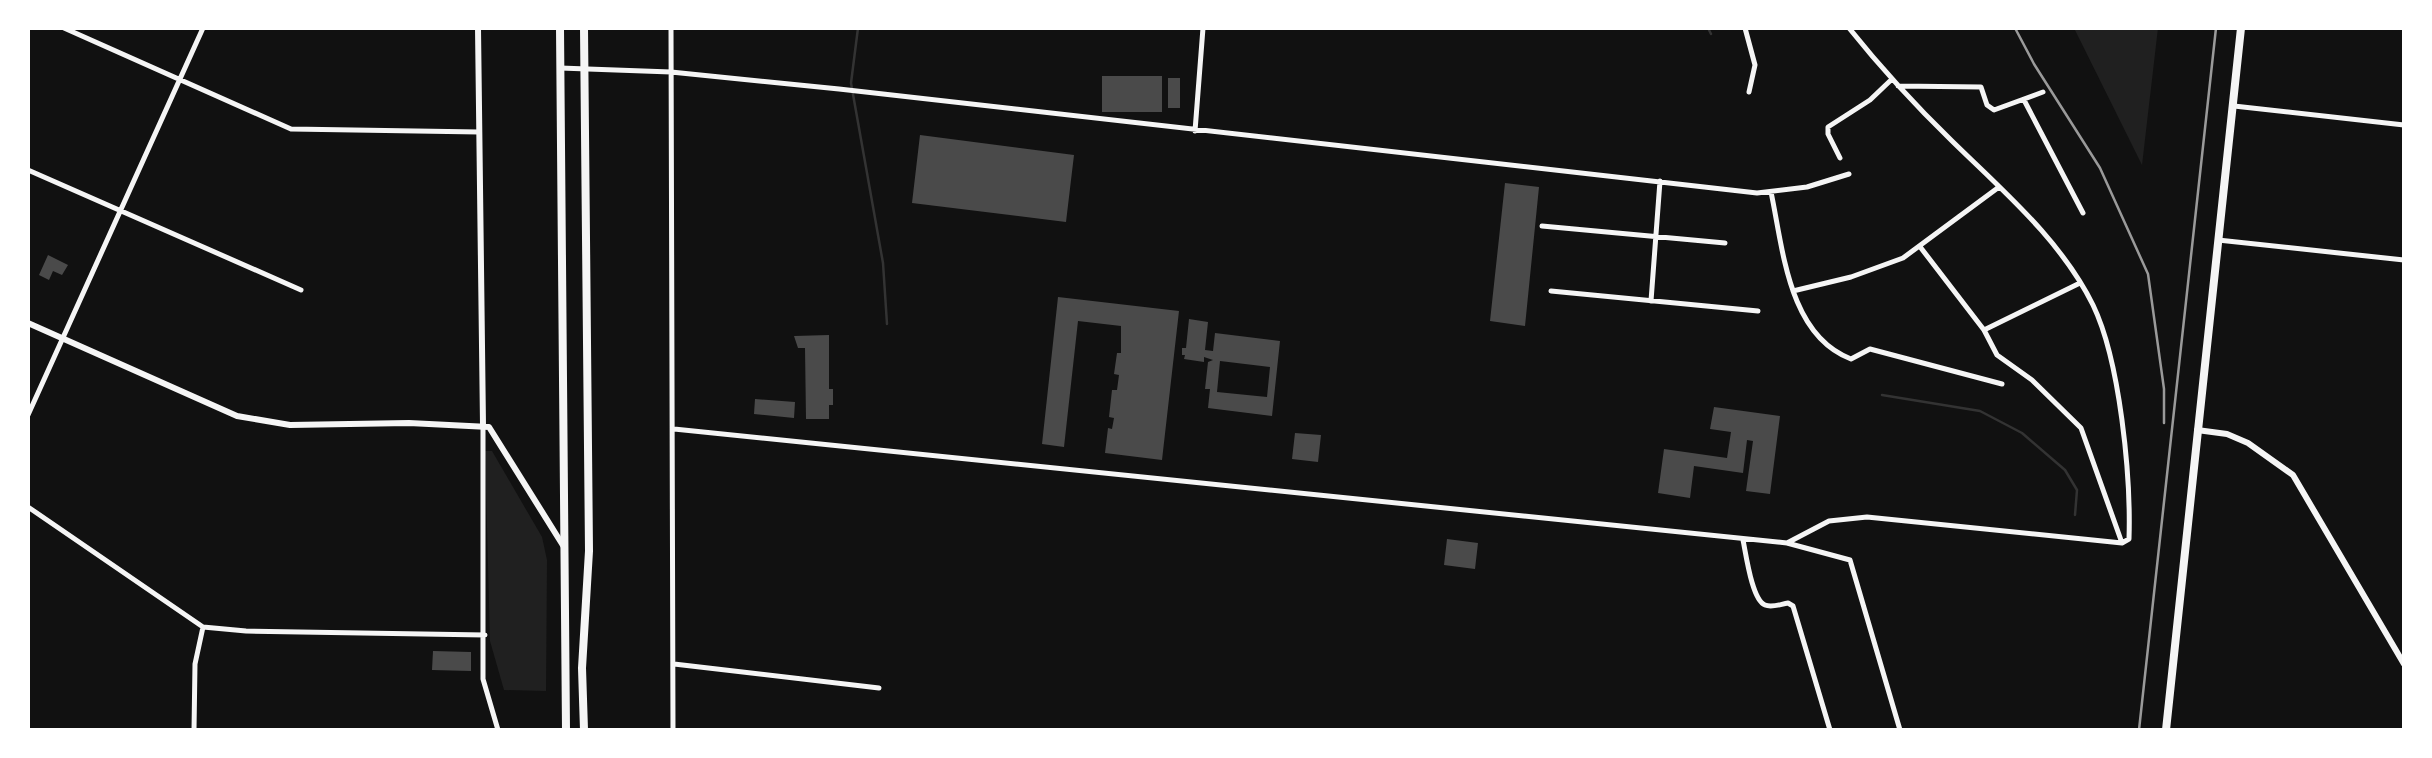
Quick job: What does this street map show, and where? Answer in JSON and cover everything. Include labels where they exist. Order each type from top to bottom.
[{"type":"main road","points":[[560,28],[566,730]]},
{"type":"main road","points":[[584,28],[589,551],[582,668],[584,730]]},
{"type":"main road","points":[[2166,730],[2241,28]]},
{"type":"street","points":[[64,28],[179,82],[291,129],[305,132],[479,132]]},
{"type":"street","points":[[28,415],[203,28]]},
{"type":"street","points":[[478,28],[485,635],[483,679],[498,730]]},
{"type":"street","points":[[671,28],[673,730]]},
{"type":"street","points":[[1195,131],[1203,28]]},
{"type":"street","points":[[1745,28],[1755,65],[1749,92]]},
{"type":"street","points":[[1787,543],[1829,521],[1867,517],[2124,543],[2129,539],[2130,500],[2114,381],[2102,325],[2080,283],[2050,240],[1891,80],[1849,28]]},
{"type":"street","points":[[560,68],[671,72],[839,89],[1758,193],[1807,187],[1849,174]]},
{"type":"street","points":[[1840,158],[1828,134],[1828,127],[1870,100],[1891,80]]},
{"type":"street","points":[[1898,86],[1981,87],[1987,105],[1994,110],[2043,92]]},
{"type":"street","points":[[2024,100],[2083,214]]},
{"type":"street","points":[[2234,106],[2404,125]]},
{"type":"street","points":[[28,170],[300,290]]},
{"type":"street","points":[[1651,301],[1660,181]]},
{"type":"street","points":[[1793,291],[1889,265],[1921,248],[1999,187]]},
{"type":"street","points":[[1771,192],[1793,291],[1813,328],[1847,358],[1855,358],[1870,349],[2002,384]]},
{"type":"street","points":[[1542,226],[1725,243]]},
{"type":"street","points":[[2218,240],[2404,260]]},
{"type":"street","points":[[1921,248],[1984,330],[1997,355],[2032,380],[2085,434],[2124,543]]},
{"type":"street","points":[[1984,330],[2080,283]]},
{"type":"street","points":[[1551,291],[1758,311]]},
{"type":"street","points":[[28,323],[209,406],[264,422],[290,425],[483,425],[498,440],[565,548]]},
{"type":"street","points":[[674,429],[1787,543],[1850,560],[1900,730]]},
{"type":"street","points":[[2197,430],[2227,434],[2248,443],[2292,475],[2404,664]]},
{"type":"street","points":[[28,507],[203,627],[246,631],[485,635]]},
{"type":"street","points":[[1743,540],[1761,603],[1771,607],[1788,603],[1793,606],[1830,730]]},
{"type":"street","points":[[194,730],[195,664],[203,627]]},
{"type":"street","points":[[674,664],[879,688]]},
{"type":"shaded area","points":[[2074,28],[2158,28],[2142,165]]},
{"type":"shaded area","points":[[485,451],[492,451],[542,537],[547,560],[546,691],[504,690],[490,641]]},
{"type":"building","points":[[1102,76],[1162,76],[1162,112],[1102,112]]},
{"type":"building","points":[[1168,78],[1180,78],[1180,108],[1168,108]]},
{"type":"building","points":[[920,135],[1074,155],[1066,222],[912,203]]},
{"type":"building","points":[[1505,183],[1539,187],[1525,326],[1490,321]]},
{"type":"building","points":[[48,255],[68,265],[62,275],[53,271],[49,280],[39,275]]},
{"type":"building","points":[[1058,297],[1179,311],[1162,460],[1105,453],[1108,428],[1112,429],[1114,418],[1109,417],[1112,390],[1117,390],[1119,375],[1114,374],[1117,353],[1121,353],[1121,326],[1078,321],[1064,447],[1042,444]]},
{"type":"building","points":[[1189,319],[1208,322],[1205,350],[1213,351],[1215,333],[1280,341],[1272,416],[1208,408],[1210,389],[1205,389],[1208,362],[1213,360],[1204,357],[1204,362],[1184,359],[1182,348],[1186,348]],"holes":[[[1220,361],[1270,367],[1267,397],[1217,392]]]},
{"type":"building","points":[[829,335],[829,389],[833,389],[833,405],[829,405],[829,419],[806,419],[805,348],[798,348],[794,336]]},
{"type":"building","points":[[755,399],[795,402],[794,418],[754,414]]},
{"type":"building","points":[[1714,407],[1780,416],[1770,494],[1746,491],[1753,441],[1747,440],[1743,473],[1694,466],[1690,498],[1658,493],[1664,449],[1727,458],[1731,432],[1710,429]]},
{"type":"building","points":[[1295,433],[1321,435],[1318,462],[1292,459]]},
{"type":"building","points":[[1447,539],[1478,543],[1475,569],[1444,565]]},
{"type":"building","points":[[433,651],[471,652],[471,671],[432,670]]},
{"type":"waterway","points":[[858,28],[851,83],[883,263],[887,324]]},
{"type":"waterway","points":[[1708,28],[1711,34]]},
{"type":"waterway","points":[[1882,395],[1980,411],[2022,433],[2065,470],[2077,490],[2075,515]]},
{"type":"railway","points":[[2015,28],[2034,64],[2100,168],[2148,274],[2164,389],[2164,423]]},
{"type":"railway","points":[[2139,730],[2216,28]]}]
